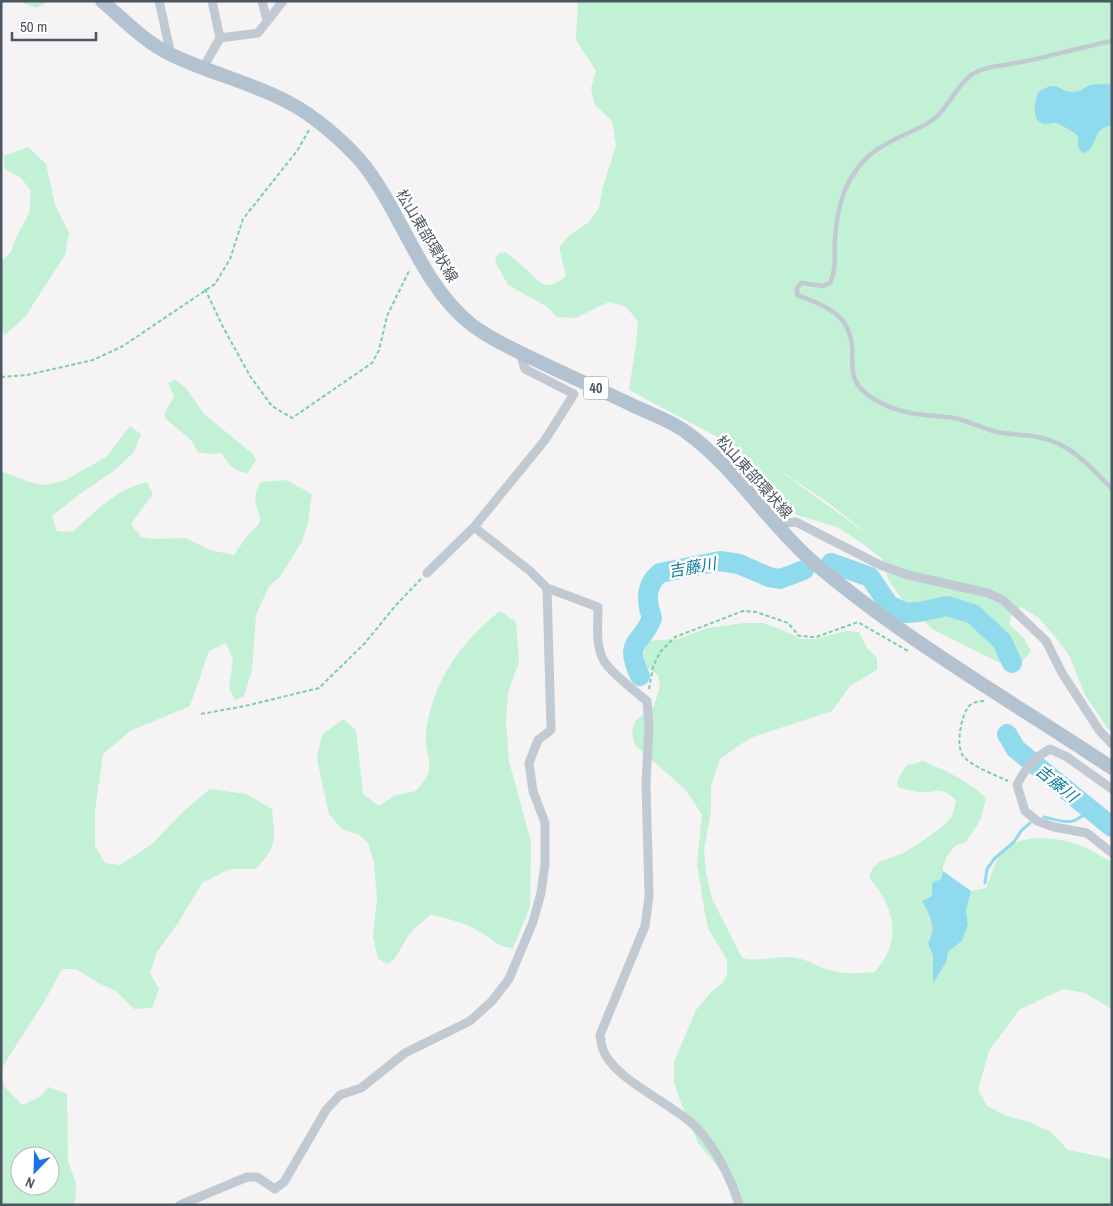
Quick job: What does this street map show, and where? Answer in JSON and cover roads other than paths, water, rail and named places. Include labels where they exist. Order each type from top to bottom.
[{"type":"main road","name":"松山東部環状線","points":[[102,1],[144,38],[171,55],[266,91],[293,104],[315,119],[360,160],[446,300],[472,325],[520,352],[683,429],[711,451],[774,524],[811,560],[869,608],[905,634],[1112,768]]},
{"type":"street","points":[[159,1],[171,55]]},
{"type":"street","points":[[203,68],[220,38],[212,1]]},
{"type":"street","points":[[262,1],[267,21]]},
{"type":"street","points":[[220,38],[258,33],[283,1]]},
{"type":"street","points":[[427,573],[474,527],[545,440],[574,394],[525,369],[520,352]]},
{"type":"street","points":[[774,524],[796,522],[880,565],[908,575],[988,593],[1003,600],[1046,641],[1062,673],[1099,730],[1112,744]]},
{"type":"street","points":[[474,527],[530,571],[547,588],[598,607],[597,639],[604,661],[622,680],[647,701],[649,728],[646,784],[649,896],[645,926],[600,1035],[602,1048],[610,1061],[623,1075],[672,1108],[696,1127],[723,1166],[739,1205]]},
{"type":"street","points":[[180,1205],[246,1177],[257,1177],[274,1189],[284,1182],[326,1110],[340,1095],[361,1088],[405,1053],[470,1021],[492,1001],[509,979],[533,922],[541,893],[545,864],[544,823],[533,791],[529,763],[538,740],[551,730],[547,588]]},
{"type":"street","points":[[1112,789],[1067,757],[1050,749],[1038,756],[1024,770],[1017,785],[1025,811],[1037,821],[1054,827],[1087,833],[1112,853]]},
{"type":"lane","points":[[1112,41],[1025,62],[986,68],[962,83],[944,108],[929,123],[884,144],[866,158],[857,167],[845,191],[839,210],[835,237],[834,274],[830,283],[823,286],[801,283],[797,288],[797,295],[834,313],[845,323],[851,337],[854,381],[866,394],[884,405],[918,414],[955,418],[998,432],[1043,438],[1065,446],[1081,458],[1112,489]]},
{"type":"water","points":[[1112,84],[1112,125],[1100,131],[1088,151],[1083,153],[1080,150],[1078,136],[1071,131],[1057,123],[1045,124],[1040,122],[1035,115],[1038,92],[1045,88],[1055,86],[1069,92],[1074,92],[1091,85]]},
{"type":"water","points":[[943,871],[971,891],[966,911],[968,925],[962,941],[948,952],[946,962],[933,984],[933,956],[928,943],[932,927],[930,916],[922,901],[932,896],[932,883],[941,879]]},
{"type":"waterway","name":"吉藤川","points":[[640,676],[635,664],[633,649],[652,618],[648,599],[649,588],[660,573],[720,561],[739,564],[769,577],[780,579],[804,570]]},
{"type":"waterway","name":"吉藤川","points":[[831,563],[870,577],[889,605],[906,613],[947,606],[973,614],[1002,641],[1012,663]]},
{"type":"waterway","name":"吉藤川","points":[[1007,734],[1016,749],[1112,827]]},
{"type":"waterway","points":[[1044,817],[1069,822],[1079,819],[1089,809]]},
{"type":"waterway","points":[[985,883],[987,869],[995,858],[1014,842],[1021,831],[1030,823]]}]
